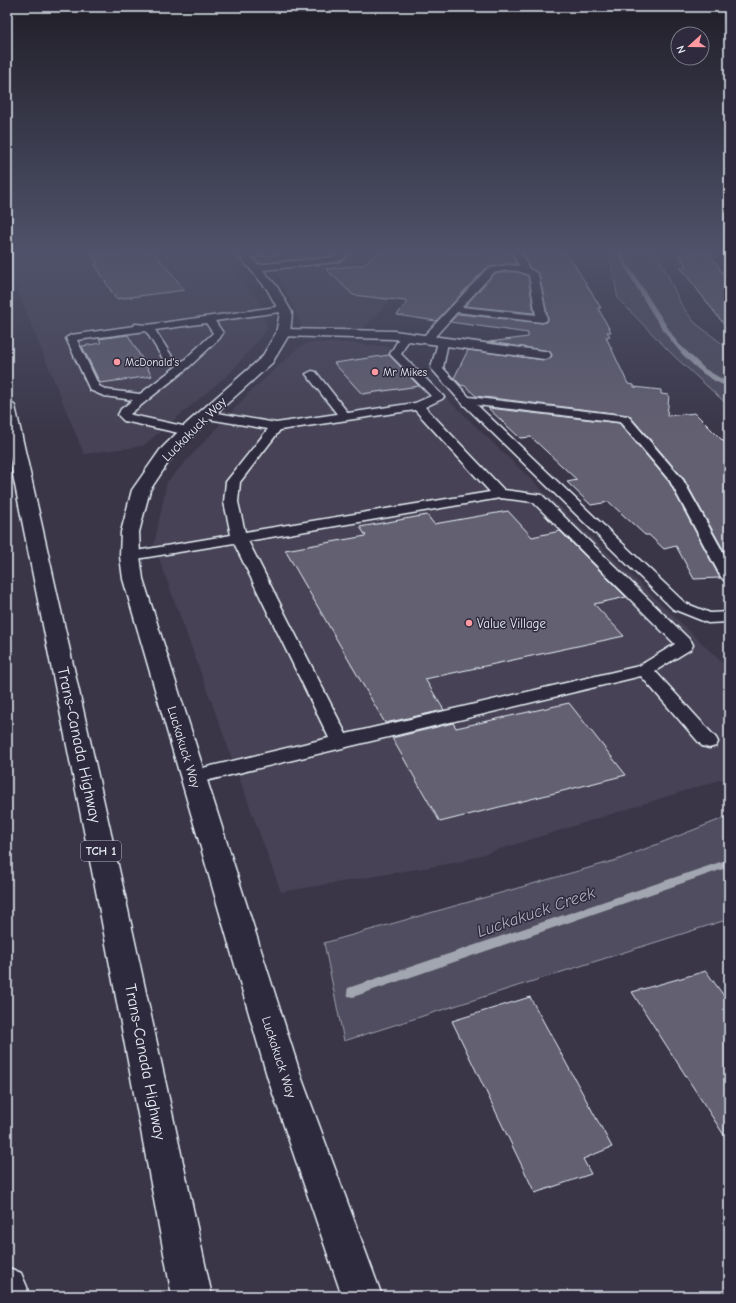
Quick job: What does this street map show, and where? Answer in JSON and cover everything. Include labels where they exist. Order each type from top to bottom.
[{"type":"main road","name":"Luckakuck Way","points":[[285,312],[283,333],[266,360],[197,423],[166,454],[141,490],[130,532],[130,556],[133,579],[284,1079],[362,1296]]},
{"type":"main road","points":[[283,333],[405,337],[544,355]]},
{"type":"main road","name":"Trans-Canada Highway","points":[[7,406],[109,889],[192,1296]]},
{"type":"main road","points":[[7,1287],[8,1296]]},
{"type":"lane","points":[[141,398],[104,393],[94,388],[71,338],[263,312]]},
{"type":"lane","points":[[426,340],[451,312]]},
{"type":"lane","points":[[479,312],[542,319],[541,312]]},
{"type":"lane","points":[[208,319],[218,333],[186,365],[141,398],[125,412],[124,415],[128,418],[276,427],[418,406],[438,397],[395,354],[405,337]]},
{"type":"lane","points":[[149,328],[169,360],[186,365]]},
{"type":"lane","points":[[443,342],[437,368],[465,400],[679,606],[708,618],[729,617]]},
{"type":"lane","points":[[312,374],[345,417]]},
{"type":"lane","points":[[465,400],[624,419],[676,480],[729,577]]},
{"type":"lane","points":[[418,406],[500,494]]},
{"type":"lane","points":[[276,427],[233,482],[231,502],[239,538],[340,742]]},
{"type":"lane","points":[[130,556],[500,494],[537,498],[685,645],[645,670],[193,777]]},
{"type":"lane","points":[[645,670],[709,742]]},
{"type":"shaded area","points":[[26,312],[262,312],[268,329],[231,372],[143,446],[84,454]]},
{"type":"shaded area","points":[[295,312],[379,312],[361,331],[301,329],[300,322]]},
{"type":"shaded area","points":[[631,312],[687,312],[694,322],[729,349],[729,406],[675,357]]},
{"type":"shaded area","points":[[308,343],[347,343],[393,347],[729,669],[729,777],[459,862],[281,892],[154,545],[167,482],[249,393],[297,349]]},
{"type":"shaded area","points":[[729,816],[729,919],[344,1041],[324,943],[617,860]]},
{"type":"building","points":[[399,312],[445,312],[436,321],[397,315]]},
{"type":"building","points":[[547,312],[600,312],[611,332],[607,332],[610,336],[606,337],[628,384],[634,385],[634,387],[661,390],[661,394],[669,395],[667,416],[695,413],[729,447],[729,560],[684,479],[629,415],[476,396],[454,378],[468,350],[544,360],[549,359],[552,356],[549,351],[489,342],[528,337],[528,333],[450,322],[458,314],[542,323],[547,322]]},
{"type":"building","points":[[714,312],[729,312],[729,331]]},
{"type":"building","name":"McDonald's","points":[[128,335],[152,376],[100,383],[82,346],[101,343],[99,339]]},
{"type":"building","name":"Mr Mikes","points":[[389,355],[419,386],[362,394],[334,363]]},
{"type":"building","points":[[488,408],[619,423],[669,482],[720,578],[694,579],[676,546],[664,549],[649,535],[645,535],[609,502],[591,505],[567,482],[577,480],[531,437],[520,438]]},
{"type":"building","name":"Value Village","points":[[508,511],[532,537],[560,531],[626,597],[594,604],[624,636],[425,679],[444,710],[385,723],[285,550],[366,536],[360,527],[427,515],[434,524]]},
{"type":"building","points":[[569,703],[626,775],[440,822],[392,738],[453,723],[456,728]]},
{"type":"building","points":[[706,971],[729,1003],[729,1143],[632,992]]},
{"type":"building","points":[[530,997],[612,1147],[583,1159],[591,1174],[535,1193],[452,1021]]},
{"type":"waterway","name":"Luckakuck Creek","points":[[655,312],[675,343],[703,370],[729,385]]},
{"type":"waterway","name":"Luckakuck Creek","points":[[353,992],[729,863]]},
{"type":"place","name":"McDonald's","points":[[117,362]]},
{"type":"place","name":"Mr Mikes","points":[[375,372]]},
{"type":"place","name":"Value Village","points":[[469,623]]}]
